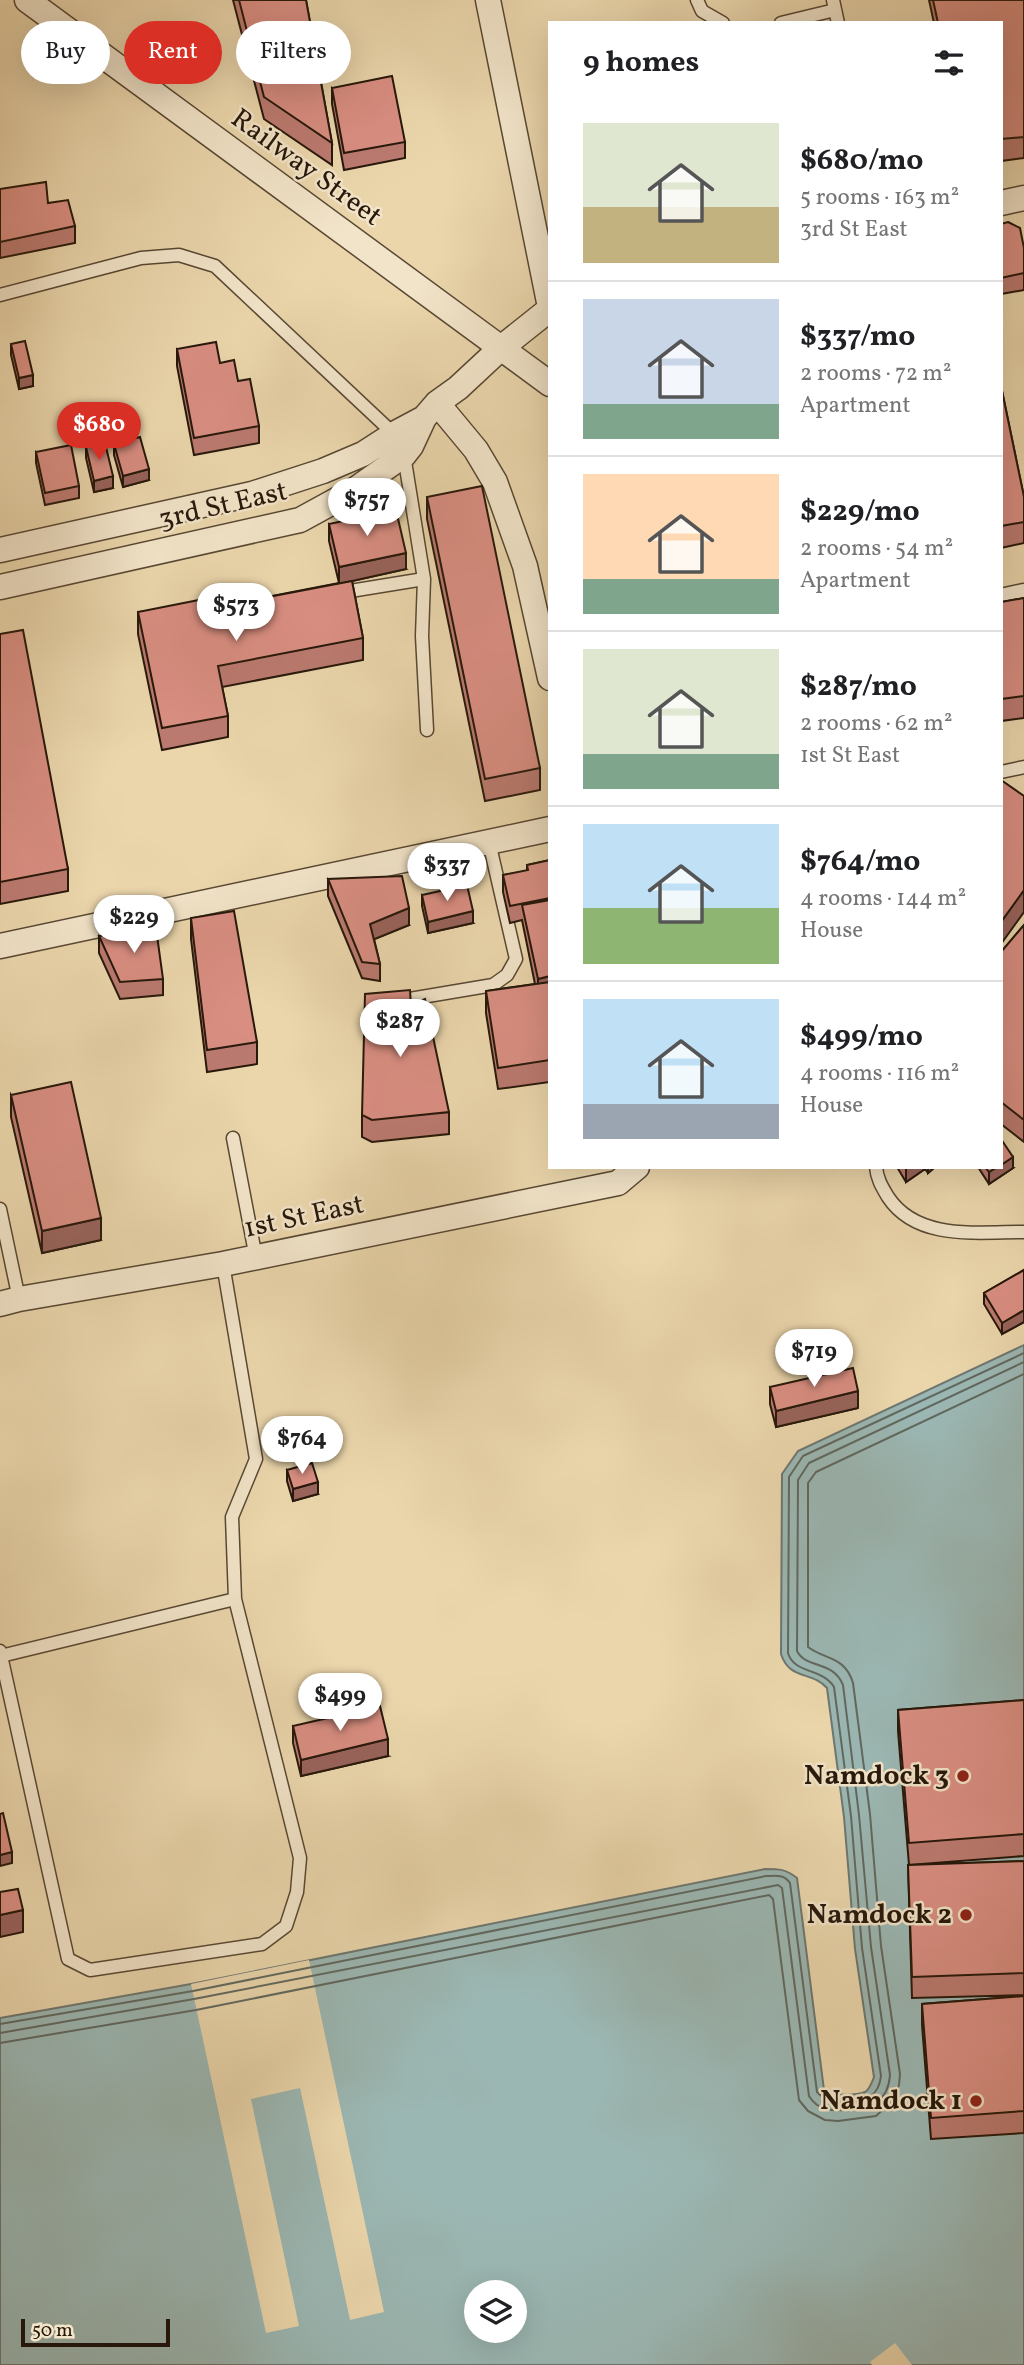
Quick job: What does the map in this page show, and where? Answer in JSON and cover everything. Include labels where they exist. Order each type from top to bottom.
[{"type":"street","name":"Railway Street","points":[[27,0],[548,383]]},
{"type":"street","points":[[488,0],[548,298]]},
{"type":"street","points":[[1003,203],[1024,198]]},
{"type":"street","name":"3rd St East","points":[[0,587],[300,520],[353,491],[430,410],[548,310]]},
{"type":"street","points":[[430,410],[476,450],[495,482],[525,566],[548,669]]},
{"type":"street","name":"3rd St East","points":[[0,550],[252,494],[363,454],[399,445]]},
{"type":"street","points":[[1003,601],[1024,596]]},
{"type":"street","points":[[0,946],[548,829]]},
{"type":"street","name":"1st St East","points":[[9,1301],[256,1258],[618,1183],[635,1169]]},
{"type":"lane","points":[[697,0],[702,11],[720,21]]},
{"type":"lane","points":[[790,21],[836,11]]},
{"type":"lane","points":[[0,295],[141,258],[179,255],[215,266],[399,445],[424,579],[423,660],[427,730]]},
{"type":"lane","points":[[329,594],[424,579]]},
{"type":"lane","points":[[1003,772],[1024,767]]},
{"type":"lane","points":[[398,1001],[493,985],[507,975],[516,959],[489,842]]},
{"type":"lane","points":[[233,1138],[256,1258]]},
{"type":"lane","points":[[876,1169],[877,1180],[893,1204],[914,1222],[951,1232],[1024,1232]]},
{"type":"lane","points":[[0,1209],[9,1301]]},
{"type":"lane","points":[[223,1264],[256,1459],[232,1517],[235,1599],[300,1858],[297,1892],[286,1926],[262,1944],[90,1970],[68,1959],[0,1654],[235,1599]]},
{"type":"water","points":[[1024,1345],[1024,2365],[0,2365],[0,2018],[191,1984],[774,1869],[786,1871],[797,1878],[824,2090],[850,2095],[868,2089],[874,2077],[855,1949],[844,1817],[827,1688],[815,1679],[789,1668],[781,1654],[782,1474],[798,1451]]},
{"type":"pier","points":[[309,1960],[384,2312],[350,2320],[300,2088],[251,2099],[299,2326],[266,2333],[191,1984]]},
{"type":"pier","points":[[895,2343],[912,2365],[872,2365],[870,2362]]},
{"type":"building","points":[[239,0],[306,0],[310,21],[244,21]]},
{"type":"building","points":[[933,0],[1024,0],[1024,137],[1003,139],[1003,21],[938,21]]},
{"type":"building","points":[[392,76],[405,142],[344,153],[332,88]]},
{"type":"building","points":[[261,84],[321,84],[332,143],[264,97]]},
{"type":"building","points":[[46,182],[48,203],[68,200],[75,226],[0,242],[0,189]]},
{"type":"building","points":[[1008,222],[1020,228],[1024,248],[1024,273],[1003,278],[1003,223]]},
{"type":"building","points":[[25,341],[33,375],[19,378],[11,344]]},
{"type":"building","points":[[216,342],[220,363],[234,360],[238,381],[250,379],[259,426],[194,438],[177,349]]},
{"type":"building","points":[[1003,396],[1024,497],[1024,522],[1003,526]]},
{"type":"building","points":[[140,437],[149,469],[123,476],[114,444]]},
{"type":"building","points":[[105,443],[113,476],[94,481],[86,447]]},
{"type":"building","points":[[71,445],[79,486],[45,493],[36,452]]},
{"type":"building","points":[[482,486],[540,768],[485,779],[427,497]]},
{"type":"building","points":[[396,510],[406,553],[339,567],[329,524]]},
{"type":"building","points":[[352,581],[363,638],[218,666],[228,716],[162,728],[138,612],[204,599],[206,609]]},
{"type":"building","points":[[1024,598],[1024,696],[1003,699],[1003,602]]},
{"type":"building","points":[[23,630],[68,869],[0,882],[0,634]]},
{"type":"building","points":[[1003,781],[1024,796],[1024,890],[1003,919]]},
{"type":"building","points":[[548,860],[548,898],[510,906],[503,875],[528,870],[527,865]]},
{"type":"building","points":[[402,876],[409,908],[370,924],[380,964],[362,962],[328,879]]},
{"type":"building","points":[[467,885],[473,911],[428,922],[422,895]]},
{"type":"building","points":[[548,900],[548,976],[538,979],[522,905]]},
{"type":"building","points":[[234,911],[257,1042],[207,1050],[191,918]]},
{"type":"building","points":[[1024,925],[1024,1120],[1003,1104],[1003,950]]},
{"type":"building","points":[[156,928],[163,979],[120,982],[99,936]]},
{"type":"building","points":[[548,982],[548,1060],[498,1068],[486,991]]},
{"type":"building","points":[[410,990],[411,1006],[425,999],[449,1112],[372,1120],[362,1115],[365,994]]},
{"type":"building","points":[[71,1082],[101,1218],[42,1231],[11,1095]]},
{"type":"building","points":[[1003,1142],[1013,1157],[1003,1164]]},
{"type":"building","points":[[1024,1270],[1024,1310],[1002,1323],[984,1293]]},
{"type":"building","points":[[853,1368],[858,1391],[776,1411],[770,1387]]},
{"type":"building","points":[[312,1463],[318,1482],[293,1489],[287,1470]]},
{"type":"building","name":"Namdock 3","points":[[1024,1700],[1024,1834],[909,1843],[898,1710]]},
{"type":"building","points":[[380,1706],[388,1739],[301,1760],[293,1726]]},
{"type":"building","points":[[3,1813],[12,1852],[0,1855],[0,1814]]},
{"type":"building","name":"Namdock 2","points":[[1024,1861],[1024,1973],[912,1977],[908,1865]]},
{"type":"building","points":[[18,1889],[23,1910],[0,1915],[0,1892]]},
{"type":"building","name":"Namdock 1","points":[[1024,1996],[1024,2111],[931,2118],[922,2004]]},
{"type":"place","name":"Namdock 3","points":[[963,1776]]},
{"type":"place","name":"Namdock 2","points":[[966,1915]]},
{"type":"place","name":"Namdock 1","points":[[976,2101]]}]
